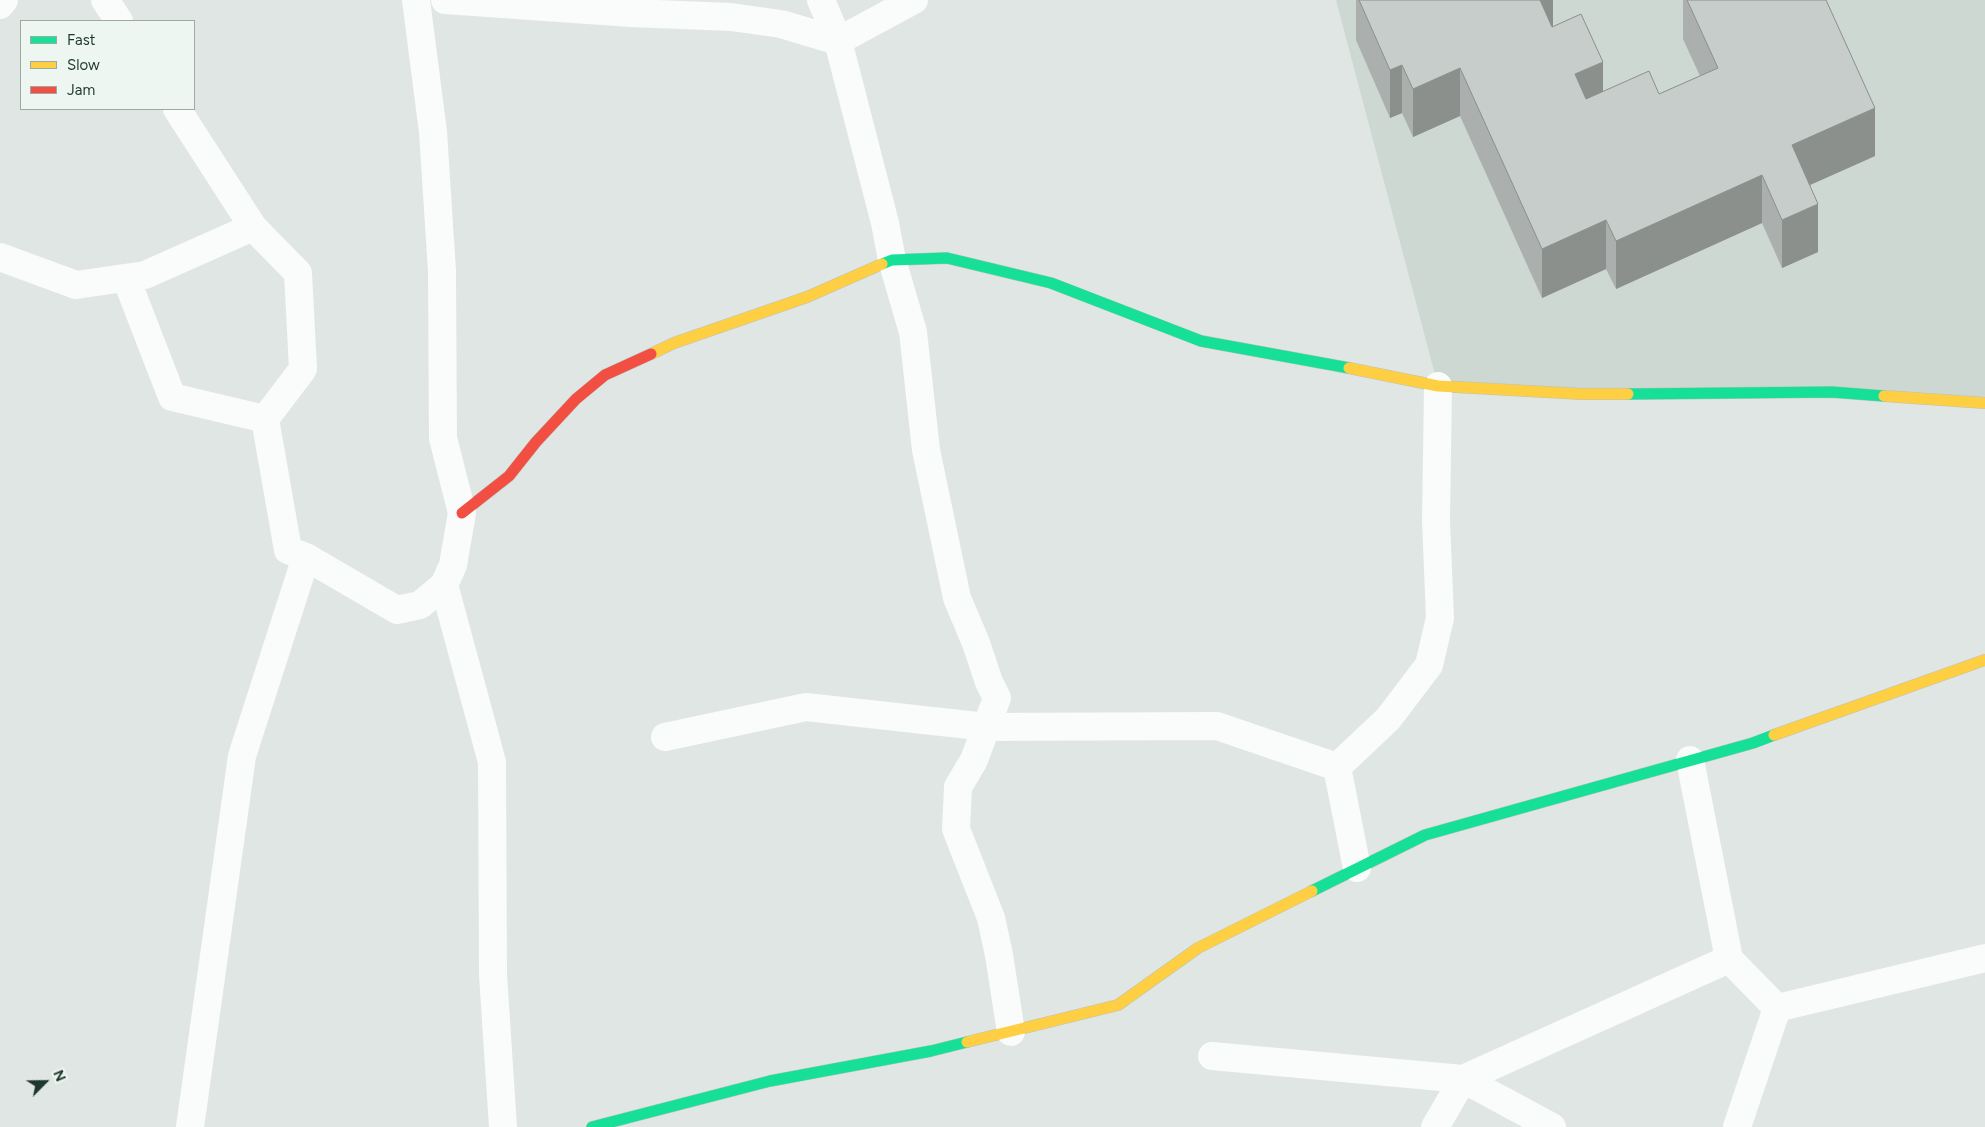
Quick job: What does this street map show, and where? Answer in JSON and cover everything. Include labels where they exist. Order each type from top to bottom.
[{"type":"street","points":[[0,5],[4,0]]},
{"type":"street","points":[[105,0],[118,20]]},
{"type":"street","points":[[178,110],[253,227],[298,273],[303,369],[266,419],[288,550],[306,557],[396,610],[420,605],[444,585],[453,564],[462,513],[443,438],[442,272],[433,132],[416,0]]},
{"type":"street","points":[[445,0],[631,13],[730,17],[781,24],[838,41],[914,0]]},
{"type":"street","points":[[821,0],[838,41],[885,223],[892,260],[913,332],[926,450],[956,598],[997,698],[974,760],[958,787],[956,829],[970,870],[991,918],[999,954],[1011,1032]]},
{"type":"street","points":[[0,257],[76,285],[145,276],[253,227]]},
{"type":"street","points":[[462,513],[509,476],[536,442],[576,399],[605,375],[674,343],[807,297],[892,260],[947,258],[1051,283],[1201,341],[1298,357],[1438,386],[1582,394],[1832,392],[1985,403]]},
{"type":"street","points":[[126,278],[172,397],[266,419]]},
{"type":"street","points":[[1337,767],[1388,718],[1428,665],[1440,618],[1436,521],[1438,386]]},
{"type":"street","points":[[190,1127],[242,756],[306,557]]},
{"type":"street","points":[[444,585],[492,762],[493,975],[503,1127]]},
{"type":"street","points":[[604,1126],[770,1081],[931,1051],[1118,1005],[1198,948],[1425,835],[1753,742],[1985,660]]},
{"type":"street","points":[[666,737],[806,706],[987,727],[1217,726],[1337,767]]},
{"type":"street","points":[[1690,760],[1729,959],[1777,1008]]},
{"type":"street","points":[[1337,767],[1357,868]]},
{"type":"street","points":[[1777,1008],[1985,958]]},
{"type":"street","points":[[1436,1127],[1463,1078],[1729,959]]},
{"type":"street","points":[[1737,1127],[1777,1008]]},
{"type":"street","points":[[1212,1056],[1463,1078],[1552,1127]]},
{"type":"shaded area","points":[[1336,0],[1985,0],[1985,403],[1438,386]]},
{"type":"building","points":[[1359,0],[1540,0],[1552,27],[1581,14],[1603,62],[1575,74],[1586,99],[1649,71],[1659,94],[1718,68],[1687,0],[1826,0],[1875,108],[1792,145],[1818,204],[1782,220],[1762,175],[1616,241],[1606,220],[1542,249],[1460,68],[1413,89],[1402,65],[1390,70]]},
{"type":"traffic: fast","points":[[882,264],[892,260],[947,258],[1051,283],[1201,341],[1349,368]]},
{"type":"traffic: fast","points":[[1628,394],[1832,392],[1884,396]]},
{"type":"traffic: fast","points":[[1312,891],[1425,835],[1753,743],[1774,735]]},
{"type":"traffic: fast","points":[[592,1127],[770,1081],[931,1051],[967,1042]]},
{"type":"traffic: slow","points":[[651,354],[674,343],[807,297],[882,264]]},
{"type":"traffic: slow","points":[[1349,368],[1438,386],[1582,394],[1628,394]]},
{"type":"traffic: slow","points":[[1884,396],[1985,403]]},
{"type":"traffic: slow","points":[[1774,735],[1985,660]]},
{"type":"traffic: slow","points":[[967,1042],[1118,1005],[1198,948],[1312,891]]},
{"type":"traffic: jam","points":[[462,513],[509,476],[536,442],[576,399],[605,375],[651,354]]}]
